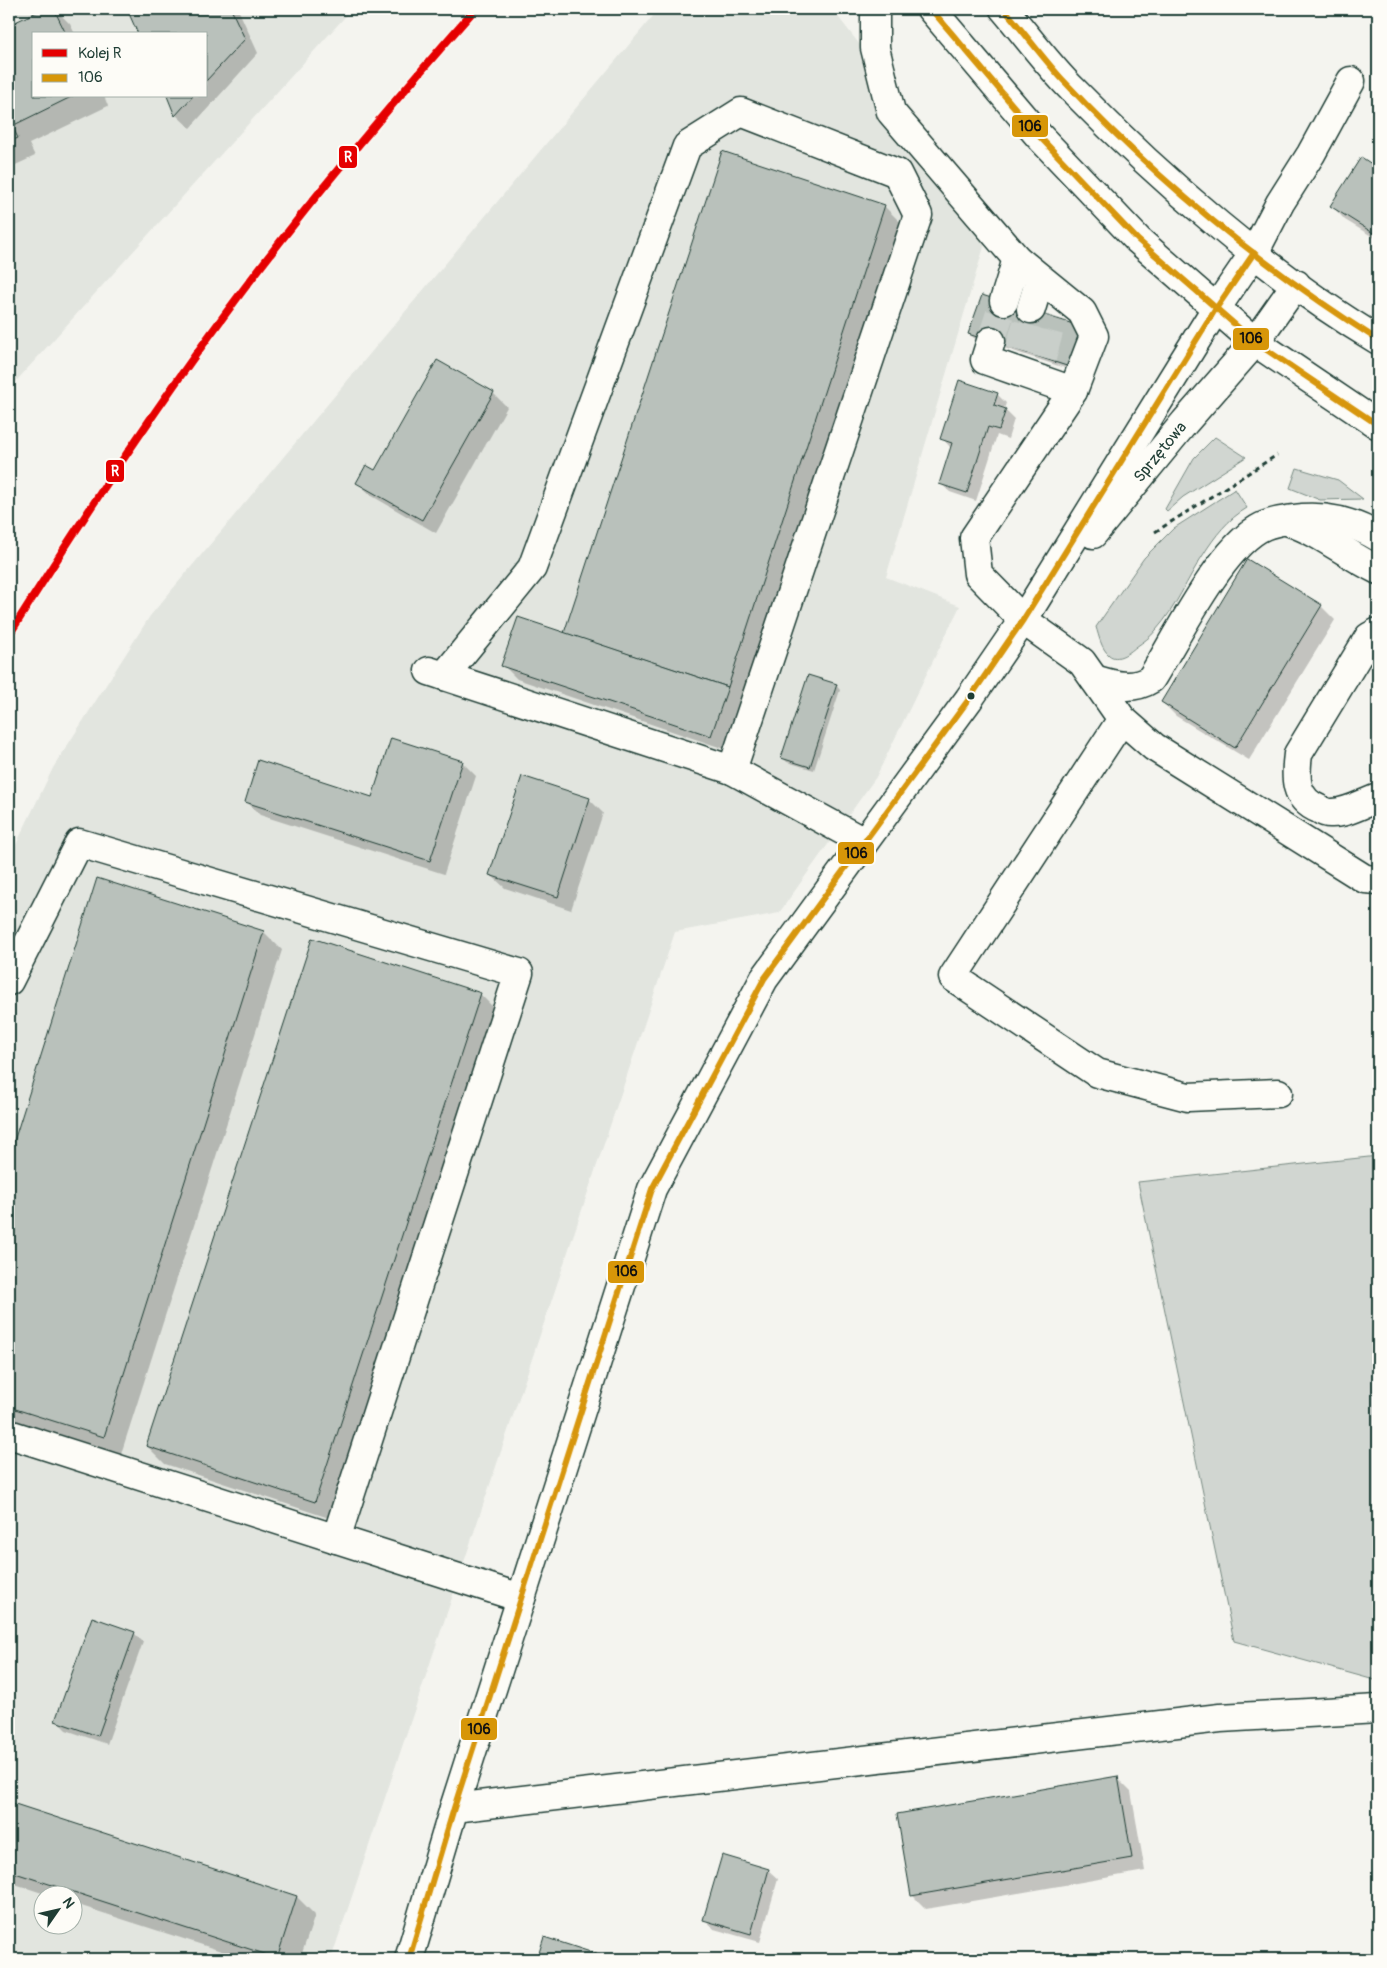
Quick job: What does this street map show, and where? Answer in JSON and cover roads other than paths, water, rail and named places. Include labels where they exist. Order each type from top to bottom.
[{"type":"street","points":[[875,9],[875,48],[891,112],[1017,259],[1046,300],[1082,312],[1094,336],[1072,391],[974,538],[978,574],[1023,620],[1082,662],[1122,719],[1154,747],[1365,880],[1378,880]]},
{"type":"street","points":[[931,9],[1038,135],[1138,240],[1215,310],[1255,342],[1378,425]]},
{"type":"street","points":[[1004,9],[1072,88],[1126,142],[1254,253],[1378,340]]},
{"type":"street","name":"Sprzętowa","points":[[409,1959],[454,1808],[652,1189],[764,979],[970,699],[1023,620],[1215,310],[1254,253],[1280,203],[1311,154],[1351,81]]},
{"type":"street","points":[[732,770],[918,215],[897,173],[741,112],[687,146],[532,568],[437,673],[732,770],[864,842]]},
{"type":"street","points":[[1004,301],[1017,259]]},
{"type":"street","name":"Sprzętowa","points":[[1023,620],[1185,422],[1255,342],[1296,284]]},
{"type":"street","points":[[991,342],[986,360],[1028,365],[1072,391]]},
{"type":"street","points":[[1094,679],[1119,687],[1142,684],[1151,679],[1224,560],[1259,528],[1284,520],[1319,517],[1348,522],[1378,537]]},
{"type":"street","points":[[1284,520],[1312,530],[1358,560],[1378,570]]},
{"type":"street","points":[[1378,632],[1370,637],[1298,754],[1296,771],[1298,791],[1311,806],[1329,814],[1346,811],[1378,798]]},
{"type":"street","points":[[1122,719],[1107,738],[953,977],[1097,1073],[1188,1097],[1278,1093]]},
{"type":"street","points":[[9,981],[78,843],[519,973],[336,1539]]},
{"type":"street","points":[[9,1434],[521,1598]]},
{"type":"street","points":[[454,1808],[1220,1718],[1378,1709]]},
{"type":"tunnel","points":[[991,341],[1004,301]]},
{"type":"tunnel","points":[[1019,351],[1031,309]]},
{"type":"tunnel","points":[[1042,358],[1053,317]]},
{"type":"rail line","name":"R","points":[[9,635],[114,472],[226,313],[348,158],[475,9]]}]
